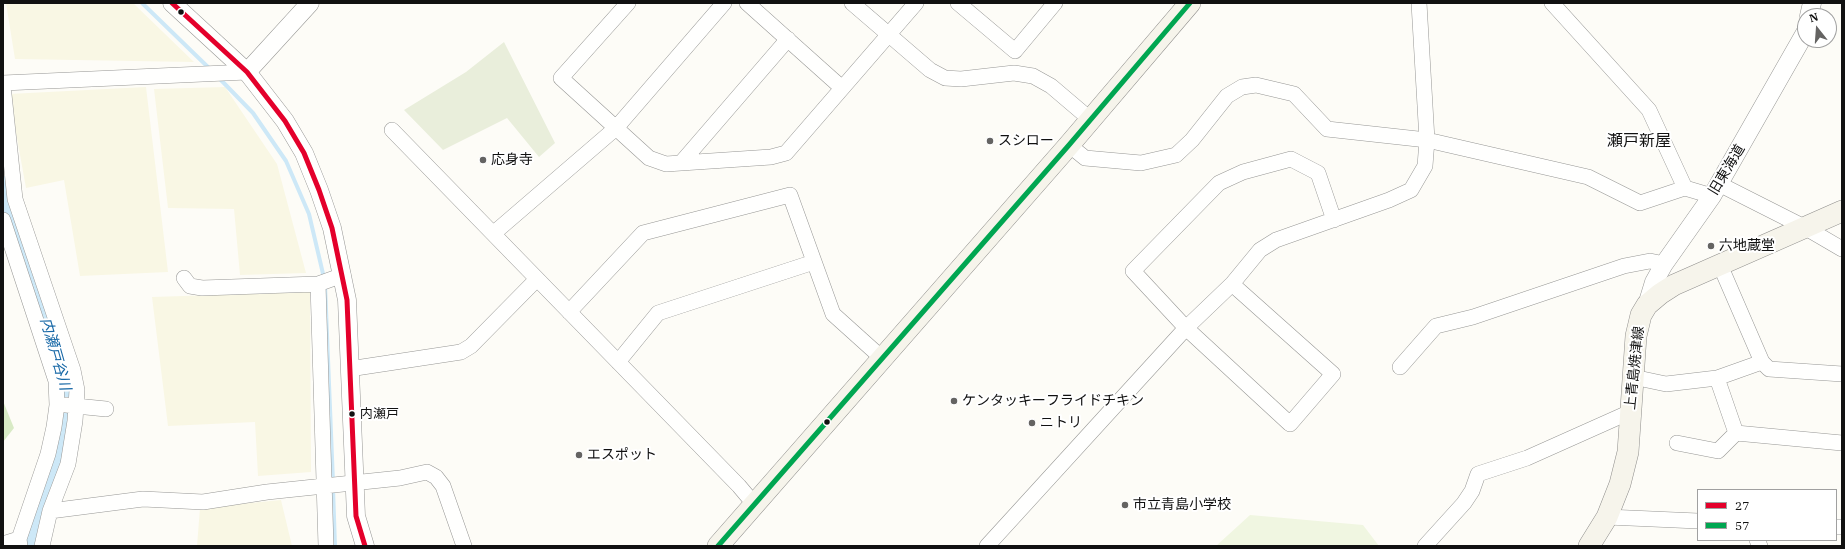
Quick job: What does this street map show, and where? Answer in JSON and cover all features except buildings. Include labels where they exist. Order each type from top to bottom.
[{"type":"main road","points":[[718,546],[1091,120],[1190,3]]},
{"type":"main road","points":[[1646,305],[1674,285],[1842,211]]},
{"type":"main road","name":"上青島焼津線","points":[[1589,546],[1607,517],[1620,484],[1628,452],[1636,336],[1641,315],[1646,305]]},
{"type":"street","points":[[172,3],[247,72],[285,121],[304,153],[319,190],[332,228],[347,300],[353,482],[356,516],[365,546]]},
{"type":"street","points":[[3,544],[42,544],[50,511],[68,464],[77,390],[73,370],[15,199],[3,84],[247,72],[310,3]]},
{"type":"street","points":[[628,3],[561,78],[649,158],[666,164],[770,157],[786,152],[916,3]]},
{"type":"street","points":[[494,233],[616,128],[724,3]]},
{"type":"street","points":[[747,3],[842,88]]},
{"type":"street","points":[[852,3],[930,70],[945,78],[961,80],[1014,73],[1033,76],[1051,86],[1091,120]]},
{"type":"street","points":[[958,3],[1015,51],[1055,3]]},
{"type":"street","points":[[987,546],[1186,328],[1232,284],[1260,250],[1276,240],[1389,200],[1411,190],[1425,166],[1427,140],[1419,3]]},
{"type":"street","points":[[1552,3],[1648,110],[1685,188]]},
{"type":"street","points":[[682,163],[788,39]]},
{"type":"street","name":"旧東海道","points":[[1646,305],[1654,282],[1664,264],[1715,190],[1797,47]]},
{"type":"street","points":[[1069,145],[1085,158],[1099,160],[1141,163],[1176,155],[1192,140],[1227,96],[1242,87],[1256,85],[1294,94],[1327,129],[1427,140],[1588,177],[1640,203],[1685,188],[1715,190],[1806,228],[1842,249]]},
{"type":"street","points":[[392,130],[739,486],[755,505]]},
{"type":"street","points":[[1232,284],[1333,374],[1290,424],[1186,328],[1133,271],[1219,183],[1244,172],[1291,159],[1318,173],[1334,220]]},
{"type":"street","points":[[570,312],[643,233],[790,195],[833,314],[883,359]]},
{"type":"street","points":[[3,220],[56,381],[57,404],[50,447],[20,543]]},
{"type":"street","points":[[1400,367],[1436,326],[1473,317],[1624,266],[1650,261],[1664,264]]},
{"type":"street","points":[[618,362],[658,313],[814,262]]},
{"type":"street","points":[[1720,265],[1762,362],[1768,369],[1842,374]]},
{"type":"street","points":[[184,278],[190,286],[202,288],[318,284],[343,275]]},
{"type":"street","points":[[349,369],[461,352],[471,346],[537,279]]},
{"type":"street","points":[[318,284],[326,546]]},
{"type":"street","points":[[1633,377],[1666,384],[1717,378],[1762,362]]},
{"type":"street","points":[[54,375],[73,370]]},
{"type":"street","points":[[1717,378],[1736,433]]},
{"type":"street","points":[[57,404],[106,409]]},
{"type":"street","points":[[1424,546],[1464,503],[1472,491],[1478,474],[1527,458],[1630,412]]},
{"type":"street","points":[[1736,433],[1842,443]]},
{"type":"street","points":[[1677,443],[1718,451],[1736,433]]},
{"type":"street","points":[[50,447],[70,452]]},
{"type":"street","points":[[50,511],[143,499],[202,502],[353,482],[400,478],[427,472],[436,477],[443,486],[464,546]]},
{"type":"street","points":[[1607,517],[1697,521]]},
{"type":"shaded area","points":[[6,3],[133,3],[194,62],[15,59]]},
{"type":"shaded area","points":[[146,87],[168,272],[80,276],[64,180],[26,188],[9,94]]},
{"type":"shaded area","points":[[225,87],[277,164],[306,273],[240,275],[234,209],[168,208],[154,89]]},
{"type":"shaded area","points":[[310,292],[311,472],[258,476],[255,422],[168,426],[152,297]]},
{"type":"shaded area","points":[[281,500],[292,546],[197,546],[200,508]]},
{"type":"green space","points":[[504,42],[555,143],[539,157],[507,118],[443,150],[404,110],[466,72]]},
{"type":"green space","points":[[3,401],[14,428],[3,442]]},
{"type":"green space","points":[[1250,515],[1363,525],[1379,546],[1216,546]]},
{"type":"waterway","points":[[142,3],[211,70]]},
{"type":"waterway","points":[[218,77],[253,113],[286,161],[309,214],[324,278]]},
{"type":"waterway","name":"内瀬戸谷川","points":[[3,188],[5,202],[61,363],[67,395],[65,429],[58,462],[34,531],[32,546]]},
{"type":"waterway","points":[[325,285],[333,482]]},
{"type":"waterway","points":[[333,488],[335,546]]},
{"type":"transit line","name":"27","points":[[172,3],[247,72],[285,121],[304,153],[319,190],[332,228],[347,300],[356,516],[365,546]]},
{"type":"transit line","name":"57","points":[[718,546],[1069,145],[1190,3]]},
{"type":"place","name":"スシロー","points":[[990,141]]},
{"type":"place","name":"応身寺","points":[[483,160]]},
{"type":"place","name":"六地蔵堂","points":[[1711,246]]},
{"type":"place","name":"ケンタッキーフライドチキン","points":[[954,401]]},
{"type":"place","name":"内瀬戸","points":[[352,414]]},
{"type":"place","name":"ニトリ","points":[[1032,423]]},
{"type":"place","name":"エスポット","points":[[579,455]]},
{"type":"place","name":"市立青島小学校","points":[[1125,505]]},
{"type":"district","name":"瀬戸新屋","points":[[1639,141]]}]
